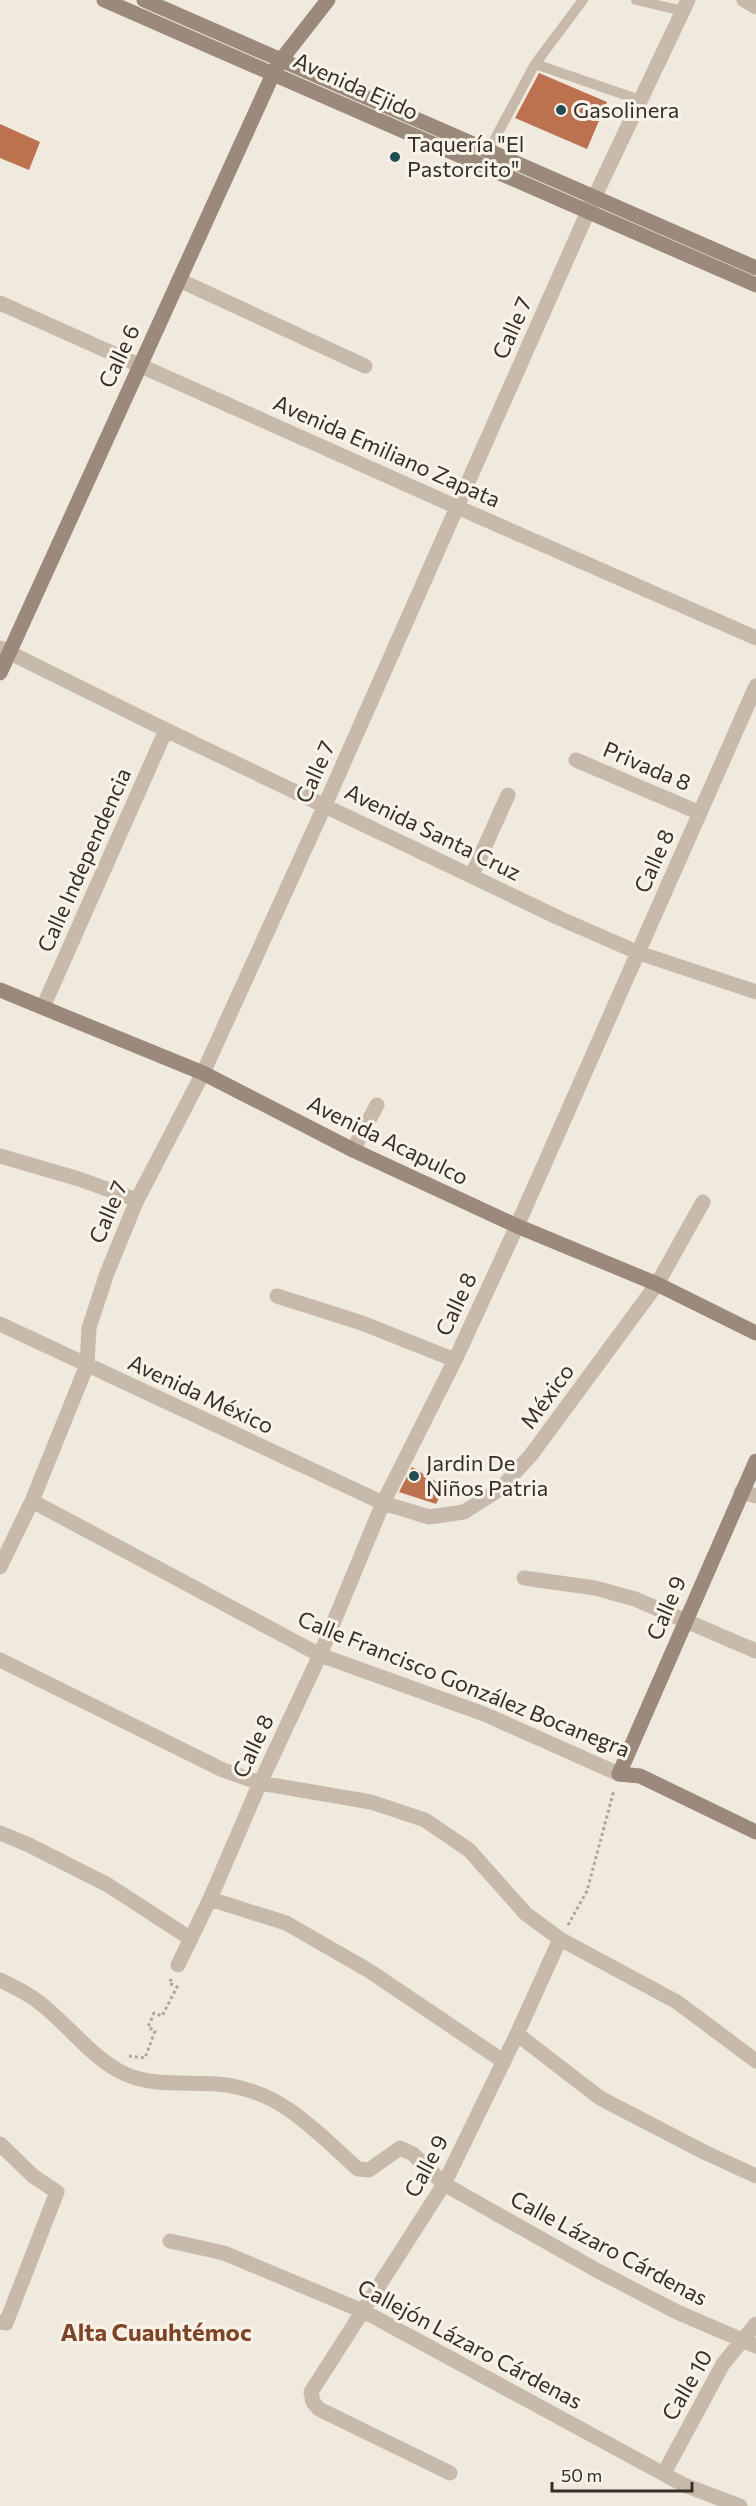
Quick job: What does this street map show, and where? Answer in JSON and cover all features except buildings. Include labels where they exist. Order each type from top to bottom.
[{"type":"street","name":"Avenida Ejido","points":[[104,0],[273,74],[484,158],[591,205],[756,285]]},
{"type":"street","name":"Avenida Ejido","points":[[144,0],[281,60],[484,158]]},
{"type":"street","name":"Calle 6","points":[[0,673],[5,650],[140,365],[273,74],[281,60],[328,0]]},
{"type":"street","points":[[744,0],[756,7]]},
{"type":"street","name":"Calle 7","points":[[0,1567],[32,1501],[87,1365],[90,1328],[107,1273],[137,1200],[203,1073],[325,805],[591,205],[686,5]]},
{"type":"street","name":"Avenida Ejido","points":[[591,205],[756,268]]},
{"type":"street","points":[[178,280],[365,366]]},
{"type":"street","name":"Avenida Emiliano Zapata","points":[[0,303],[756,638]]},
{"type":"street","name":"Avenida Santa Cruz","points":[[5,650],[166,730],[560,918],[639,953],[756,992]]},
{"type":"street","name":"Calle 8","points":[[177,1965],[210,1899],[260,1783],[320,1654],[383,1503],[455,1360],[517,1226],[756,686]]},
{"type":"street","name":"Calle Independencia","points":[[43,1007],[166,730]]},
{"type":"street","name":"Privada 8","points":[[576,760],[700,813]]},
{"type":"street","points":[[472,875],[508,795]]},
{"type":"street","name":"Avenida Acapulco","points":[[0,990],[203,1073],[353,1150],[517,1226],[657,1284],[756,1333]]},
{"type":"street","points":[[353,1150],[377,1105]]},
{"type":"street","points":[[0,1156],[79,1179],[137,1200]]},
{"type":"street","name":"México","points":[[383,1503],[429,1517],[464,1512],[500,1489],[531,1455],[657,1284],[704,1202]]},
{"type":"street","points":[[277,1296],[362,1323],[455,1360]]},
{"type":"street","name":"Avenida México","points":[[0,1324],[383,1503]]},
{"type":"street","name":"Calle 9","points":[[619,1774],[686,1620],[749,1494],[756,1461]]},
{"type":"street","name":"Calle Francisco González Bocanegra","points":[[32,1501],[320,1654],[484,1714],[619,1774],[640,1776],[756,1832]]},
{"type":"street","points":[[524,1578],[595,1588],[635,1599],[756,1651]]},
{"type":"street","points":[[0,1660],[223,1770],[260,1783],[371,1802],[425,1820],[469,1850],[526,1914],[560,1939],[677,2002],[756,2061]]},
{"type":"street","points":[[0,1833],[108,1885],[191,1939]]},
{"type":"street","points":[[210,1899],[286,1923],[368,1970],[503,2061]]},
{"type":"street","name":"Calle 9","points":[[450,2473],[319,2409],[313,2402],[311,2392],[444,2184],[560,1939]]},
{"type":"street","points":[[0,1980],[36,2000],[96,2054],[120,2071]]},
{"type":"street","points":[[517,2034],[600,2098],[756,2176]]},
{"type":"street","name":"Calle Lázaro Cárdenas","points":[[120,2071],[152,2081],[227,2085],[268,2096],[297,2115],[358,2169],[369,2170],[400,2148],[413,2154],[444,2184],[598,2271],[677,2312],[749,2343]]},
{"type":"street","points":[[0,2144],[33,2176],[57,2192],[6,2323],[0,2322]]},
{"type":"street","name":"Callejón Lázaro Cárdenas","points":[[170,2241],[224,2253],[364,2312],[664,2473],[684,2486],[740,2506]]},
{"type":"street","name":"Calle 10","points":[[664,2473],[723,2364],[749,2343],[756,2324]]},
{"type":"lane","points":[[484,158],[535,64],[583,0]]},
{"type":"lane","points":[[636,0],[686,5]]},
{"type":"lane","points":[[535,64],[640,100]]},
{"type":"path","points":[[560,1939],[587,1891],[597,1847],[619,1774]]},
{"type":"path","points":[[120,2071],[124,2055],[146,2058],[156,2031],[148,2027],[154,2013],[162,2016],[177,1987],[170,1983],[177,1965]]},
{"type":"place","name":"Gasolinera","points":[[561,110]]},
{"type":"place","name":"Taquería \"El Pastorcito\"","points":[[395,157]]},
{"type":"place","name":"Jardin De Niños Patria","points":[[414,1476]]},
{"type":"district","name":"Alta Cuauhtémoc","points":[[156,2333]]}]
